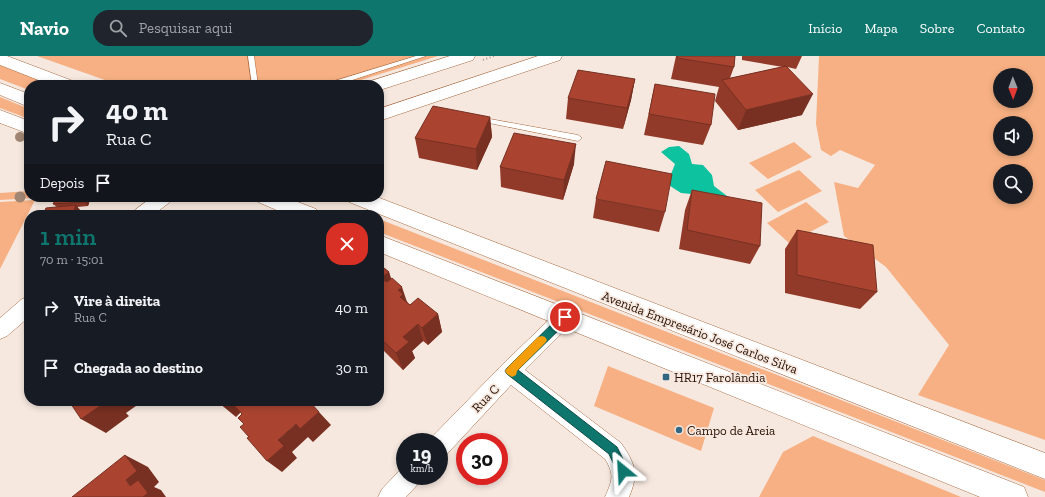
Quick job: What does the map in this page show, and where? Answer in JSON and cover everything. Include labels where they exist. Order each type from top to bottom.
[{"type":"main road","points":[[384,83],[467,56]]},
{"type":"main road","points":[[384,113],[554,56]]},
{"type":"main road","points":[[0,59],[54,80]]},
{"type":"main road","points":[[0,89],[24,99]]},
{"type":"main road","points":[[0,116],[24,126]]},
{"type":"main road","points":[[278,202],[298,210]]},
{"type":"main road","name":"Avenida Empresário José Carlos Silva","points":[[369,202],[1045,466]]},
{"type":"main road","points":[[384,245],[1014,497]]},
{"type":"street","points":[[147,210],[158,202]]},
{"type":"street","points":[[0,330],[24,309]]},
{"type":"street","name":"Rua C","points":[[448,436],[510,371],[565,317]]},
{"type":"street","points":[[510,371],[613,451],[623,471],[624,482],[618,497]]},
{"type":"street","points":[[390,497],[401,485]]},
{"type":"lane","points":[[251,56],[254,80]]},
{"type":"lane","points":[[346,80],[423,56]]},
{"type":"lane","points":[[473,118],[578,138]]},
{"type":"shaded area","points":[[37,56],[438,56],[361,80],[105,80]]},
{"type":"shaded area","points":[[819,56],[1045,56],[1045,440],[918,395],[949,345],[886,267],[844,236],[834,182],[858,188],[875,165],[840,150],[831,156],[821,150],[816,124]]},
{"type":"shaded area","points":[[0,64],[39,80],[24,80],[24,88],[0,79]]},
{"type":"shaded area","points":[[0,97],[24,107],[24,117],[0,108]]},
{"type":"shaded area","points":[[794,142],[812,157],[768,179],[749,163]]},
{"type":"shaded area","points":[[679,146],[689,154],[692,164],[703,165],[712,175],[714,186],[727,196],[733,207],[691,194],[681,193],[667,184],[675,164],[661,152],[669,147]]},
{"type":"shaded area","points":[[799,170],[822,191],[778,212],[755,190]]},
{"type":"shaded area","points":[[24,191],[24,199],[0,200],[0,193]]},
{"type":"shaded area","points":[[24,201],[24,202],[34,202],[30,210],[24,210],[24,222],[0,269],[0,202]]},
{"type":"shaded area","points":[[806,202],[829,222],[789,243],[767,223]]},
{"type":"shaded area","points":[[384,221],[1045,480],[1045,492],[384,234]]},
{"type":"shaded area","name":"Campo de Areia","points":[[608,366],[714,408],[701,451],[594,406]]},
{"type":"shaded area","points":[[813,436],[961,497],[759,497],[783,452]]},
{"type":"building","points":[[677,56],[735,56],[734,67],[677,58]]},
{"type":"building","points":[[786,66],[813,94],[746,110],[722,80]]},
{"type":"building","points":[[578,70],[635,79],[627,108],[568,98]]},
{"type":"building","points":[[655,84],[715,94],[711,125],[649,114]]},
{"type":"building","points":[[433,106],[490,117],[476,149],[415,138]]},
{"type":"building","points":[[514,133],[576,144],[564,180],[500,167]]},
{"type":"building","points":[[606,161],[672,174],[665,212],[596,199]]},
{"type":"building","points":[[692,190],[762,203],[760,246],[687,230]]},
{"type":"building","points":[[54,202],[84,202],[53,204]]},
{"type":"building","points":[[76,205],[74,210],[45,210],[46,208]]},
{"type":"building","points":[[797,230],[873,245],[877,292],[797,275]]},
{"type":"building","points":[[384,268],[389,272],[384,276]]},
{"type":"building","points":[[392,278],[402,287],[398,290],[403,294],[400,297],[410,305],[418,298],[438,314],[422,328],[418,324],[403,337],[409,342],[396,353],[384,342],[384,280],[387,282]]},
{"type":"building","points":[[72,406],[100,406],[81,419]]},
{"type":"building","points":[[235,406],[314,406],[319,412],[300,429],[296,424],[278,440],[284,446],[267,461],[247,438],[249,437],[240,427],[244,424],[238,418],[242,414]]},
{"type":"building","points":[[125,455],[137,471],[126,480],[130,486],[138,480],[148,493],[143,497],[72,497]]},
{"type":"slow traffic","points":[[512,372],[510,371],[542,340]]},
{"type":"place","name":"HR17 Farolândia","points":[[666,377]]},
{"type":"place","name":"Campo de Areia","points":[[679,430]]},
{"type":"route","points":[[565,317],[510,371],[613,451],[620,461],[623,471]]}]
